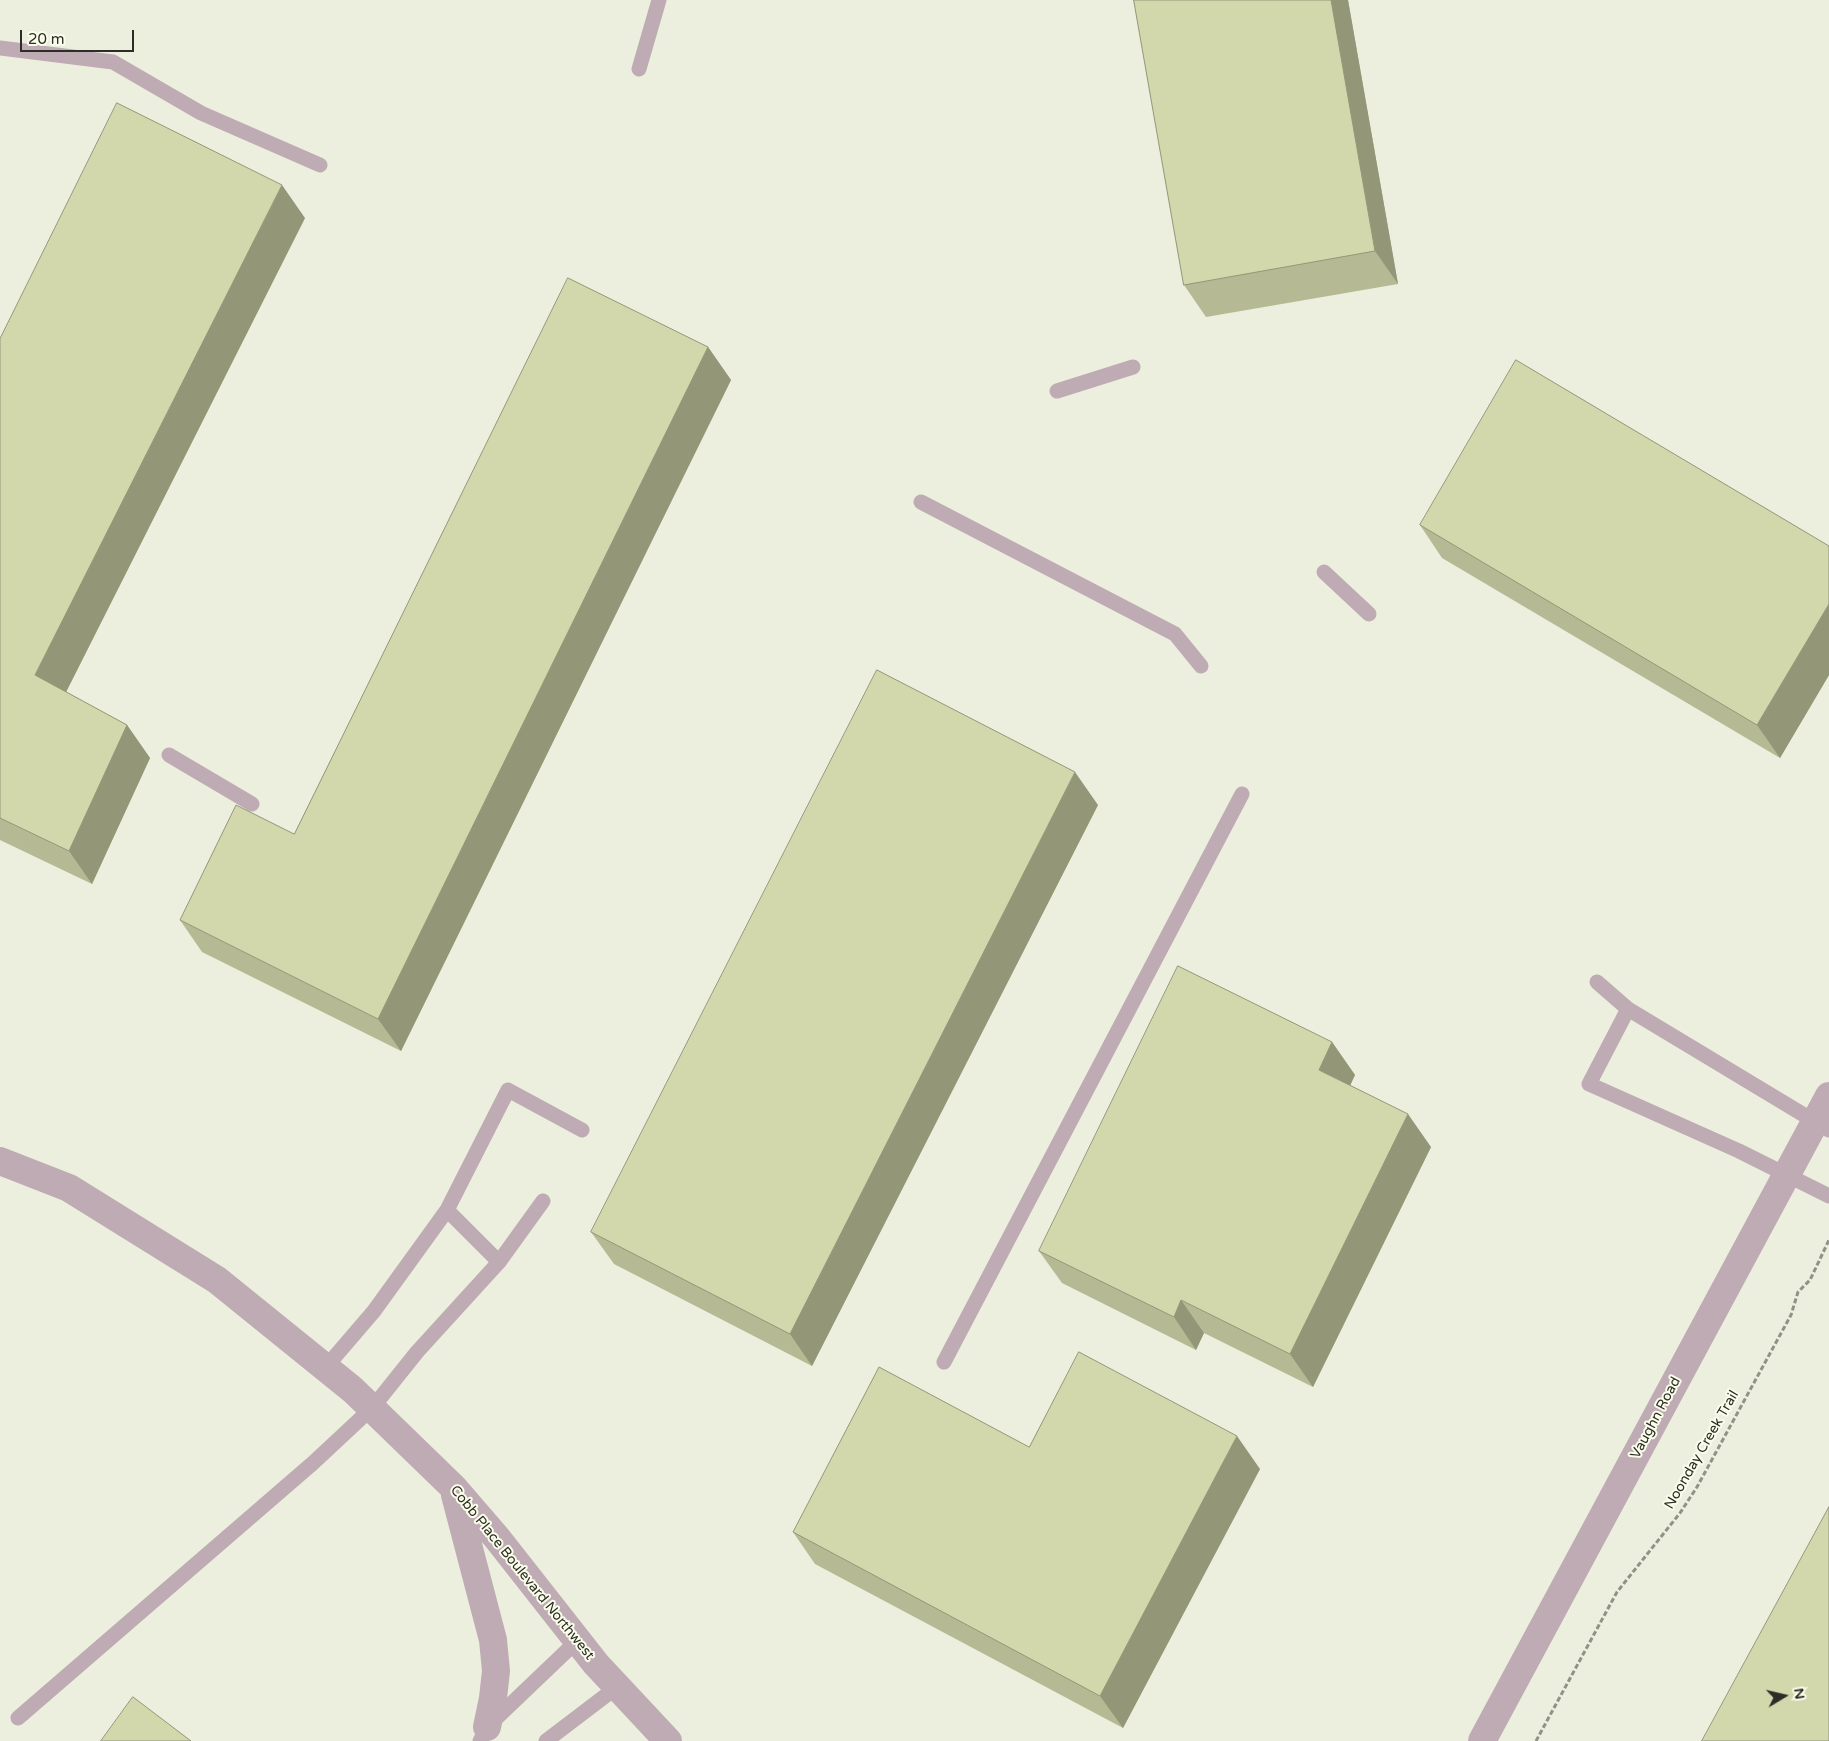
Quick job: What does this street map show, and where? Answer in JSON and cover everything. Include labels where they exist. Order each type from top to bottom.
[{"type":"street","name":"Vaughn Road","points":[[1482,1741],[1786,1176],[1822,1126],[1829,1096]]},
{"type":"street","name":"Cobb Place Boulevard Northwest","points":[[0,1160],[69,1188],[217,1280],[326,1367],[373,1408],[453,1486],[497,1538],[577,1641],[668,1741]]},
{"type":"street","points":[[453,1486],[493,1640],[496,1671],[494,1698],[483,1734]]},
{"type":"lane","points":[[640,69],[659,0]]},
{"type":"lane","points":[[0,48],[113,62],[201,113],[320,165]]},
{"type":"lane","points":[[1057,391],[1133,367]]},
{"type":"lane","points":[[921,502],[1175,634],[1201,666]]},
{"type":"lane","points":[[1324,572],[1369,614]]},
{"type":"lane","points":[[169,755],[252,804]]},
{"type":"lane","points":[[944,1362],[1242,794]]},
{"type":"lane","points":[[1597,982],[1628,1009],[1822,1126]]},
{"type":"lane","points":[[1628,1009],[1589,1084],[1739,1151],[1829,1196]]},
{"type":"lane","points":[[326,1367],[374,1311],[447,1210],[508,1090],[582,1130]]},
{"type":"lane","points":[[18,1718],[313,1463],[373,1408],[418,1352],[499,1262],[543,1201]]},
{"type":"lane","points":[[447,1210],[499,1262]]},
{"type":"lane","points":[[483,1734],[577,1641]]},
{"type":"lane","points":[[546,1741],[617,1687]]},
{"type":"path","name":"Noonday Creek Trail","points":[[1536,1741],[1616,1592],[1680,1513],[1697,1487],[1791,1315],[1798,1292],[1810,1280],[1829,1240]]},
{"type":"building","points":[[1134,0],[1331,0],[1375,251],[1184,285]]},
{"type":"building","points":[[117,103],[282,185],[35,675],[127,725],[69,851],[0,818],[0,339]]},
{"type":"building","points":[[568,278],[708,347],[378,1019],[180,920],[236,805],[294,834]]},
{"type":"building","points":[[1516,360],[1829,546],[1829,604],[1757,725],[1420,525]]},
{"type":"building","points":[[877,670],[1075,772],[790,1334],[591,1232]]},
{"type":"building","points":[[1178,966],[1332,1042],[1319,1070],[1408,1114],[1290,1354],[1181,1300],[1174,1317],[1039,1251]]},
{"type":"building","points":[[1079,1352],[1237,1436],[1100,1696],[793,1532],[879,1367],[1029,1447]]},
{"type":"building","points":[[1829,1507],[1829,1741],[1702,1741]]},
{"type":"building","points":[[133,1697],[191,1741],[101,1741]]}]
